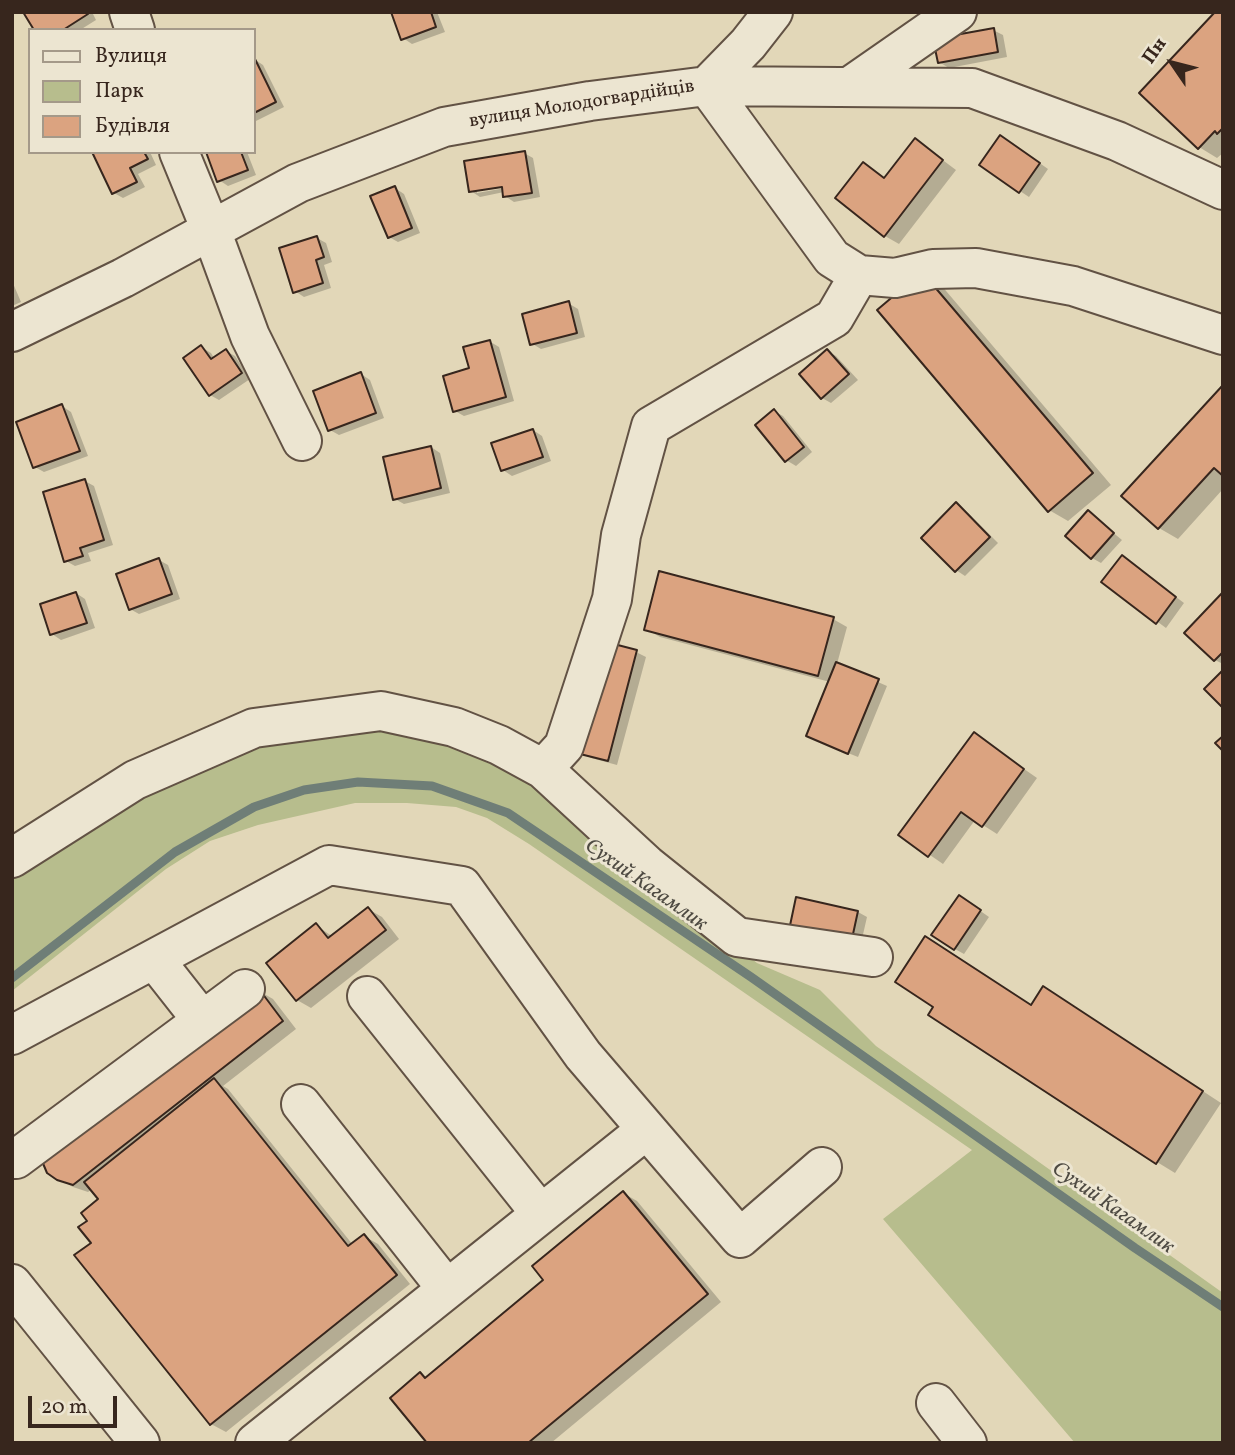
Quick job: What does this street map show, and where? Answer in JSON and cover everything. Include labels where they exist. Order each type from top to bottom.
[{"type":"street","points":[[707,86],[748,44],[773,12]]},
{"type":"street","points":[[849,87],[957,12]]},
{"type":"street","points":[[707,86],[972,88],[1117,141],[1223,190]]},
{"type":"street","name":"вулиця Молодогвардійців","points":[[12,332],[123,278],[298,183],[444,127],[590,100],[707,86],[832,258],[859,275],[895,278],[933,269],[976,268],[1073,286],[1223,335]]},
{"type":"street","points":[[180,154],[250,336],[302,441]]},
{"type":"street","points":[[544,769],[564,746],[612,599],[621,535],[651,426],[834,318],[859,275]]},
{"type":"street","points":[[12,858],[135,780],[254,728],[381,711],[454,727],[499,745],[544,769],[647,865],[737,937],[873,957]]},
{"type":"street","points":[[12,1035],[329,865],[462,886],[583,1055],[740,1238],[822,1167]]},
{"type":"street","points":[[154,959],[202,1020]]},
{"type":"street","points":[[16,1158],[245,989]]},
{"type":"street","points":[[367,996],[541,1214]]},
{"type":"street","points":[[301,1104],[447,1289]]},
{"type":"street","points":[[255,1443],[646,1130]]},
{"type":"street","points":[[12,1284],[140,1443]]},
{"type":"street","points":[[936,1403],[967,1443]]},
{"type":"green space","points":[[383,724],[452,740],[543,792],[757,963],[820,990],[876,1046],[1223,1293],[1223,1443],[1075,1443],[883,1219],[972,1150],[529,844],[487,818],[456,807],[355,803],[258,825],[210,841],[166,869],[12,991],[12,873],[108,809],[253,743]]},
{"type":"building","points":[[23,12],[88,14],[66,28],[33,28]]},
{"type":"building","points":[[391,12],[431,12],[436,27],[401,40]]},
{"type":"building","points":[[1215,12],[1223,12],[1223,128],[1217,134],[1215,131],[1198,149],[1139,93]]},
{"type":"building","points":[[994,28],[998,52],[938,63],[933,39]]},
{"type":"building","points":[[256,61],[276,102],[256,112]]},
{"type":"building","points":[[1000,135],[1040,163],[1019,193],[979,165]]},
{"type":"building","points":[[915,138],[943,160],[884,237],[835,198],[863,162],[884,178]]},
{"type":"building","points":[[525,151],[532,193],[503,197],[502,187],[469,192],[464,161]]},
{"type":"building","points":[[93,154],[145,154],[148,159],[130,168],[137,182],[112,194]]},
{"type":"building","points":[[207,154],[242,154],[248,170],[217,182]]},
{"type":"building","points":[[395,186],[412,228],[388,238],[370,196]]},
{"type":"building","points":[[317,236],[324,257],[316,260],[323,283],[293,293],[279,248]]},
{"type":"building","points":[[922,272],[1093,473],[1048,512],[877,310]]},
{"type":"building","points":[[569,301],[577,333],[530,345],[522,314]]},
{"type":"building","points":[[490,340],[506,397],[453,412],[443,376],[469,368],[463,347]]},
{"type":"building","points":[[201,345],[211,359],[226,349],[242,373],[209,396],[183,358]]},
{"type":"building","points":[[827,349],[849,374],[821,399],[799,374]]},
{"type":"building","points":[[361,372],[376,413],[328,431],[313,391]]},
{"type":"building","points":[[1223,385],[1223,476],[1214,468],[1158,529],[1121,496]]},
{"type":"building","points":[[62,404],[80,451],[33,468],[16,422]]},
{"type":"building","points":[[774,409],[804,447],[785,462],[755,425]]},
{"type":"building","points":[[533,429],[543,457],[501,471],[491,443]]},
{"type":"building","points":[[431,446],[441,488],[393,500],[383,457]]},
{"type":"building","points":[[85,479],[104,540],[80,548],[83,556],[64,562],[43,492]]},
{"type":"building","points":[[956,502],[990,537],[955,572],[921,538]]},
{"type":"building","points":[[1088,510],[1114,533],[1091,559],[1065,536]]},
{"type":"building","points":[[1122,555],[1176,597],[1156,624],[1101,582]]},
{"type":"building","points":[[159,558],[172,594],[129,610],[116,574]]},
{"type":"building","points":[[659,571],[834,617],[818,676],[644,630]]},
{"type":"building","points":[[76,592],[87,623],[50,635],[40,604]]},
{"type":"building","points":[[1223,592],[1223,652],[1214,661],[1184,633]]},
{"type":"building","points":[[610,643],[637,650],[608,761],[580,754]]},
{"type":"building","points":[[836,662],[879,679],[848,754],[806,736]]},
{"type":"building","points":[[1223,670],[1223,708],[1204,689]]},
{"type":"building","points":[[974,732],[1024,769],[982,827],[961,812],[928,857],[898,835]]},
{"type":"building","points":[[1223,736],[1223,751],[1215,743]]},
{"type":"building","points":[[959,895],[981,910],[954,950],[931,935]]},
{"type":"building","points":[[796,897],[858,911],[850,948],[788,935]]},
{"type":"building","points":[[368,907],[386,930],[296,1001],[266,963],[316,923],[328,938]]},
{"type":"building","points":[[925,936],[1031,1005],[1043,986],[1203,1091],[1156,1164],[928,1015],[933,1007],[895,982]]},
{"type":"building","points":[[259,989],[283,1021],[73,1185],[57,1180],[47,1173],[42,1161]]},
{"type":"building","points":[[214,1078],[348,1246],[364,1234],[397,1275],[210,1425],[74,1255],[91,1243],[78,1227],[87,1221],[81,1213],[98,1199],[84,1182]]},
{"type":"building","points":[[623,1191],[708,1294],[528,1443],[427,1443],[390,1398],[420,1372],[425,1378],[543,1280],[532,1266]]},
{"type":"waterway","name":"Сухий Кагамлик","points":[[12,978],[175,852],[254,807],[304,790],[358,782],[432,786],[508,813],[751,977],[1223,1307]]}]
